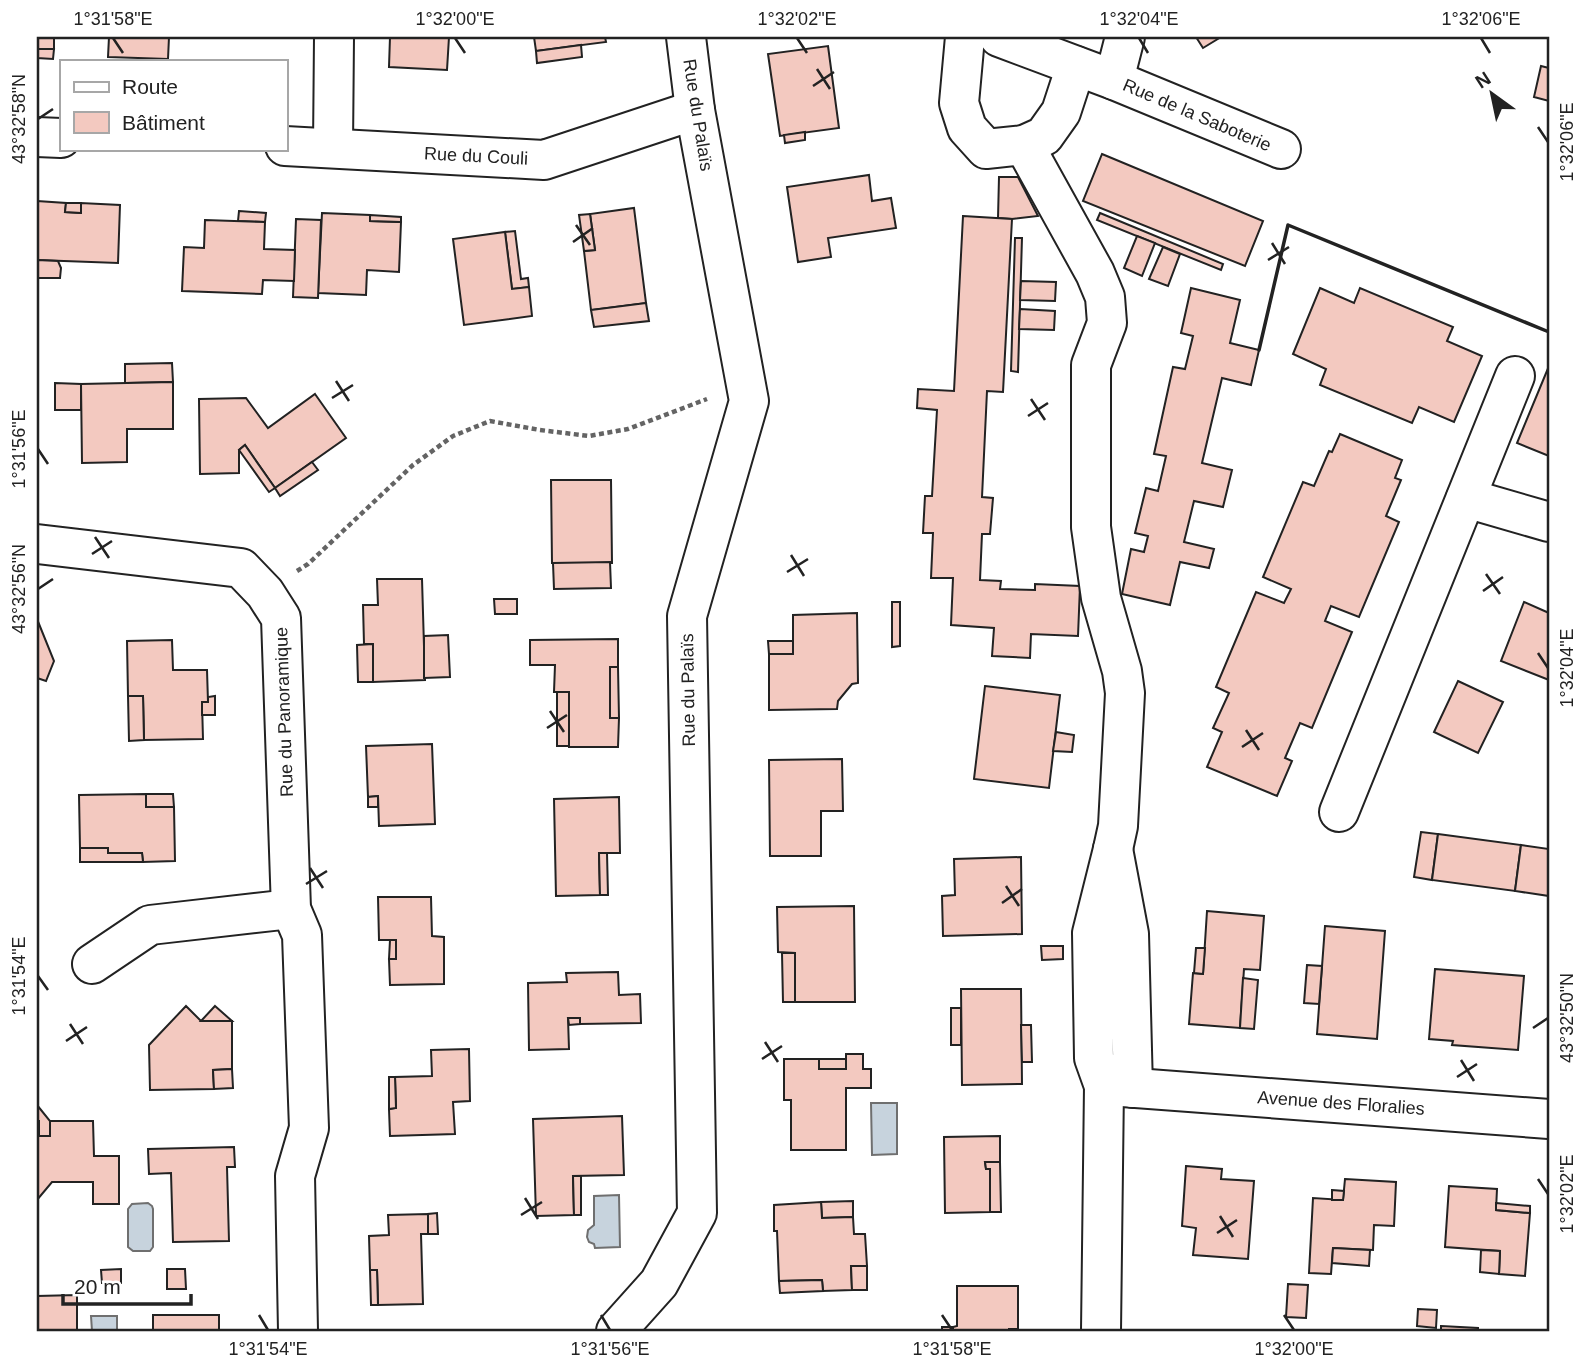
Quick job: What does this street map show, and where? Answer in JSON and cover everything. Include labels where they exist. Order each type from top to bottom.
[{"type":"street","points":[[332,147],[334,37]]},
{"type":"street","name":"Rue du Palaïs","points":[[616,1331],[659,1283],[697,1213],[687,616],[749,401],[695,110],[686,37]]},
{"type":"street","points":[[965,37],[959,103],[967,128],[985,149],[1024,145],[1044,136],[1061,112],[1076,66]]},
{"type":"street","name":"Rue de la Saboterie","points":[[999,37],[1114,80],[1281,149]]},
{"type":"street","name":"Rue de la Saboterie","points":[[1114,80],[1125,37]]},
{"type":"street","name":"Rue du Couli","points":[[287,146],[544,160],[695,110]]},
{"type":"street","points":[[37,137],[60,138]]},
{"type":"street","points":[[1024,145],[1095,273],[1105,297],[1107,323],[1091,365],[1091,527],[1101,598],[1122,671],[1125,693],[1118,826],[1113,849],[1129,934],[1101,1331]]},
{"type":"street","points":[[1339,812],[1515,376]]},
{"type":"street","points":[[1466,498],[1549,522]]},
{"type":"street","name":"Rue du Panoramique","points":[[37,544],[241,568],[265,593],[281,618],[291,909],[302,935],[309,1128],[295,1176],[298,1331]]},
{"type":"street","points":[[92,964],[150,925],[291,909]]},
{"type":"street","name":"Avenue des Floralies","points":[[1119,1087],[1549,1119]]},
{"type":"path","points":[[265,593],[308,564],[413,465],[453,436],[490,421],[589,436],[628,429],[706,398],[749,401]]},
{"type":"shaded area","points":[[871,1103],[897,1103],[897,1154],[872,1155]]},
{"type":"shaded area","points":[[619,1195],[620,1247],[595,1248],[587,1237],[588,1230],[594,1225],[594,1196]]},
{"type":"shaded area","points":[[148,1203],[153,1209],[153,1247],[150,1251],[133,1251],[128,1247],[128,1209],[132,1204]]},
{"type":"shaded area","points":[[91,1316],[117,1316],[117,1331],[92,1331]]},
{"type":"building","points":[[37,37],[54,37],[54,49],[37,49]]},
{"type":"building","points":[[109,37],[169,37],[168,59],[108,57]]},
{"type":"building","points":[[390,37],[449,37],[447,70],[389,67]]},
{"type":"building","points":[[534,37],[605,37],[606,42],[536,51]]},
{"type":"building","points":[[1196,37],[1221,37],[1203,48]]},
{"type":"building","points":[[581,45],[582,57],[537,63],[536,51]]},
{"type":"building","points":[[828,46],[839,128],[780,136],[768,54]]},
{"type":"building","points":[[37,49],[54,49],[53,59],[37,58]]},
{"type":"building","points":[[1541,66],[1549,68],[1549,101],[1534,97]]},
{"type":"building","points":[[805,132],[805,140],[785,143],[784,135]]},
{"type":"building","points":[[1102,154],[1263,221],[1245,266],[1083,201]]},
{"type":"building","points":[[869,175],[872,201],[891,198],[896,228],[828,238],[831,257],[798,262],[787,187]]},
{"type":"building","points":[[999,177],[1018,177],[1038,216],[998,218]]},
{"type":"building","points":[[37,201],[66,203],[65,212],[81,213],[81,203],[120,205],[118,263],[37,260]]},
{"type":"building","points":[[66,203],[81,203],[81,213],[65,212]]},
{"type":"building","points":[[634,208],[646,303],[591,310],[584,251],[595,250],[590,214]]},
{"type":"building","points":[[239,211],[266,213],[265,222],[238,221]]},
{"type":"building","points":[[322,213],[370,215],[370,221],[401,222],[399,272],[367,270],[366,295],[318,293]]},
{"type":"building","points":[[1100,213],[1223,264],[1221,270],[1097,220]]},
{"type":"building","points":[[590,214],[595,250],[584,251],[579,215]]},
{"type":"building","points":[[370,215],[401,217],[401,222],[370,221]]},
{"type":"building","points":[[963,216],[1012,219],[1003,392],[987,391],[982,497],[993,498],[990,534],[982,534],[980,580],[1001,581],[1000,589],[1035,590],[1035,584],[1080,586],[1078,636],[1031,634],[1030,658],[992,656],[994,628],[951,625],[953,578],[931,578],[933,533],[923,533],[925,496],[932,496],[937,410],[917,408],[918,389],[954,391]]},
{"type":"building","points":[[296,219],[321,220],[318,298],[293,297]]},
{"type":"building","points":[[205,220],[265,222],[264,249],[295,250],[294,281],[263,280],[262,294],[182,291],[184,247],[204,248]]},
{"type":"building","points":[[515,231],[521,279],[528,278],[529,287],[512,289],[505,232]]},
{"type":"building","points":[[505,232],[512,289],[529,287],[532,316],[464,325],[453,239]]},
{"type":"building","points":[[1137,236],[1155,243],[1142,276],[1124,268]]},
{"type":"building","points":[[1015,238],[1022,238],[1018,372],[1011,371]]},
{"type":"building","points":[[1163,247],[1180,254],[1168,286],[1149,279]]},
{"type":"building","points":[[37,260],[58,261],[61,268],[60,278],[37,278]]},
{"type":"building","points":[[1021,281],[1056,282],[1055,301],[1020,300]]},
{"type":"building","points":[[1191,288],[1240,300],[1230,343],[1259,350],[1251,385],[1222,378],[1202,463],[1232,470],[1223,507],[1194,501],[1184,542],[1214,549],[1209,568],[1180,562],[1170,605],[1122,594],[1131,549],[1144,552],[1148,536],[1135,533],[1146,488],[1158,491],[1166,456],[1154,454],[1173,367],[1185,369],[1193,336],[1181,333]]},
{"type":"building","points":[[1320,288],[1354,303],[1360,288],[1453,327],[1447,341],[1482,356],[1454,422],[1419,407],[1412,423],[1320,385],[1326,369],[1293,354]]},
{"type":"building","points":[[646,303],[649,321],[594,327],[591,310]]},
{"type":"building","points":[[1020,309],[1055,311],[1054,330],[1019,329]]},
{"type":"building","points":[[172,363],[173,382],[125,383],[125,364]]},
{"type":"building","points":[[1549,366],[1549,456],[1517,443]]},
{"type":"building","points":[[173,382],[173,429],[127,429],[127,462],[82,463],[81,384]]},
{"type":"building","points":[[55,383],[81,384],[81,410],[55,410]]},
{"type":"building","points":[[315,394],[346,438],[275,488],[245,445],[239,450],[239,473],[200,474],[199,399],[246,398],[268,428]]},
{"type":"building","points":[[1340,434],[1402,460],[1395,478],[1401,480],[1386,516],[1399,522],[1359,617],[1331,606],[1325,621],[1352,632],[1312,728],[1300,723],[1285,758],[1292,761],[1277,796],[1207,767],[1222,732],[1213,728],[1229,693],[1216,687],[1256,592],[1284,603],[1291,589],[1263,577],[1303,482],[1314,486],[1329,451],[1332,452]]},
{"type":"building","points":[[245,445],[275,488],[269,492],[239,450]]},
{"type":"building","points":[[312,462],[318,470],[280,496],[275,488]]},
{"type":"building","points":[[551,480],[611,480],[612,563],[552,563]]},
{"type":"building","points":[[610,562],[611,588],[554,589],[553,563]]},
{"type":"building","points":[[377,579],[422,579],[425,680],[373,682],[373,644],[364,644],[363,605],[378,605]]},
{"type":"building","points":[[494,599],[517,599],[517,614],[495,614]]},
{"type":"building","points":[[892,602],[900,602],[900,646],[892,647]]},
{"type":"building","points":[[1524,602],[1549,613],[1549,680],[1501,661]]},
{"type":"building","points":[[857,613],[858,683],[852,684],[838,701],[837,709],[769,710],[769,654],[793,654],[793,615]]},
{"type":"building","points":[[37,619],[54,661],[46,681],[37,678]]},
{"type":"building","points":[[448,635],[450,677],[424,678],[424,636]]},
{"type":"building","points":[[618,639],[618,667],[610,667],[610,718],[619,718],[618,747],[569,747],[569,692],[554,692],[555,665],[530,665],[530,640]]},
{"type":"building","points":[[172,640],[173,670],[207,670],[208,702],[202,702],[203,739],[144,740],[143,696],[128,696],[127,641]]},
{"type":"building","points":[[768,641],[793,641],[793,654],[769,654]]},
{"type":"building","points":[[373,644],[373,682],[358,682],[357,645]]},
{"type":"building","points":[[610,667],[618,667],[619,718],[610,718]]},
{"type":"building","points":[[1458,681],[1503,702],[1478,753],[1434,732]]},
{"type":"building","points":[[985,686],[1060,695],[1049,788],[974,779]]},
{"type":"building","points":[[557,692],[569,692],[569,746],[557,746]]},
{"type":"building","points":[[128,696],[143,696],[144,740],[129,741]]},
{"type":"building","points":[[215,696],[215,715],[202,715],[202,702],[208,702],[208,697]]},
{"type":"building","points":[[1056,732],[1074,735],[1072,752],[1053,751]]},
{"type":"building","points":[[432,744],[435,824],[379,826],[378,796],[368,797],[366,746]]},
{"type":"building","points":[[842,759],[843,811],[821,811],[821,856],[770,856],[769,760]]},
{"type":"building","points":[[146,794],[173,794],[174,807],[146,807]]},
{"type":"building","points":[[146,794],[146,807],[174,807],[175,861],[143,862],[142,853],[108,853],[108,848],[80,848],[79,795]]},
{"type":"building","points":[[378,796],[378,807],[368,807],[368,797]]},
{"type":"building","points":[[619,797],[620,853],[599,853],[600,895],[556,896],[554,799]]},
{"type":"building","points":[[1421,832],[1438,834],[1432,880],[1414,877]]},
{"type":"building","points":[[1438,834],[1521,845],[1515,891],[1432,880]]},
{"type":"building","points":[[1521,845],[1549,849],[1549,896],[1515,891]]},
{"type":"building","points":[[80,848],[108,848],[108,853],[142,853],[143,862],[80,862]]},
{"type":"building","points":[[599,853],[607,853],[608,895],[600,895]]},
{"type":"building","points":[[1021,857],[1022,934],[943,936],[942,896],[955,895],[954,859]]},
{"type":"building","points":[[378,897],[431,897],[432,936],[444,937],[444,984],[390,985],[389,959],[396,959],[396,940],[379,940]]},
{"type":"building","points":[[854,906],[855,1002],[795,1002],[795,953],[778,952],[777,907]]},
{"type":"building","points":[[1207,911],[1264,916],[1260,970],[1244,969],[1240,1028],[1189,1024],[1193,973],[1203,974]]},
{"type":"building","points":[[1325,926],[1385,931],[1377,1039],[1317,1034]]},
{"type":"building","points":[[390,940],[396,940],[396,959],[389,959]]},
{"type":"building","points":[[1041,946],[1063,946],[1063,959],[1042,960]]},
{"type":"building","points":[[1196,948],[1205,948],[1203,974],[1194,973]]},
{"type":"building","points":[[782,953],[795,953],[795,1002],[783,1002]]},
{"type":"building","points":[[1307,965],[1322,966],[1319,1004],[1304,1003]]},
{"type":"building","points":[[1435,969],[1524,976],[1518,1050],[1452,1045],[1453,1041],[1429,1039]]},
{"type":"building","points":[[618,972],[619,995],[640,994],[641,1023],[580,1024],[580,1018],[568,1018],[569,1049],[529,1050],[528,983],[567,982],[566,973]]},
{"type":"building","points":[[1243,978],[1258,980],[1254,1029],[1240,1028]]},
{"type":"building","points":[[961,989],[1021,989],[1022,1084],[962,1085]]},
{"type":"building","points":[[186,1006],[201,1021],[232,1021],[232,1069],[213,1070],[214,1089],[150,1090],[149,1045]]},
{"type":"building","points":[[215,1006],[232,1021],[201,1021]]},
{"type":"building","points":[[951,1008],[961,1008],[961,1045],[951,1045]]},
{"type":"building","points":[[568,1018],[580,1018],[580,1024],[569,1025]]},
{"type":"building","points":[[1021,1025],[1031,1025],[1032,1062],[1022,1062]]},
{"type":"building","points":[[469,1049],[470,1101],[453,1102],[455,1134],[390,1136],[389,1109],[396,1108],[395,1077],[432,1076],[431,1050]]},
{"type":"building","points":[[846,1054],[863,1054],[863,1069],[871,1069],[871,1088],[846,1088],[846,1150],[791,1150],[791,1100],[784,1100],[784,1059],[819,1059],[819,1069],[846,1069]]},
{"type":"building","points":[[819,1059],[846,1059],[846,1069],[819,1069]]},
{"type":"building","points":[[232,1069],[233,1088],[214,1089],[213,1070]]},
{"type":"building","points":[[389,1077],[395,1077],[396,1108],[389,1109]]},
{"type":"building","points":[[37,1105],[50,1121],[50,1136],[39,1136]]},
{"type":"building","points":[[622,1116],[624,1175],[573,1176],[574,1215],[536,1216],[533,1119]]},
{"type":"building","points":[[37,1121],[39,1136],[50,1136],[50,1121],[93,1121],[94,1156],[119,1156],[119,1204],[93,1204],[93,1182],[52,1182],[37,1200]]},
{"type":"building","points":[[1000,1136],[1000,1162],[985,1162],[986,1169],[990,1169],[990,1212],[945,1213],[944,1137]]},
{"type":"building","points":[[234,1147],[235,1167],[227,1167],[229,1241],[173,1242],[171,1173],[149,1174],[148,1149]]},
{"type":"building","points":[[985,1162],[1000,1162],[1001,1212],[990,1212],[990,1169],[986,1169]]},
{"type":"building","points":[[1186,1166],[1222,1169],[1221,1179],[1254,1181],[1248,1259],[1193,1255],[1196,1228],[1182,1226]]},
{"type":"building","points":[[573,1176],[581,1176],[581,1215],[574,1215]]},
{"type":"building","points":[[1345,1179],[1396,1182],[1394,1226],[1374,1225],[1373,1250],[1333,1248],[1331,1274],[1309,1273],[1313,1198],[1343,1200]]},
{"type":"building","points":[[1449,1186],[1497,1189],[1496,1210],[1530,1213],[1525,1276],[1499,1274],[1500,1251],[1445,1247]]},
{"type":"building","points":[[1332,1190],[1344,1191],[1343,1200],[1332,1200]]},
{"type":"building","points":[[853,1201],[853,1217],[822,1218],[821,1202]]},
{"type":"building","points":[[821,1202],[822,1218],[853,1217],[854,1234],[865,1234],[867,1266],[851,1266],[852,1290],[823,1291],[822,1280],[779,1281],[774,1205]]},
{"type":"building","points":[[1496,1203],[1530,1206],[1530,1213],[1496,1210]]},
{"type":"building","points":[[437,1213],[438,1234],[428,1234],[428,1214]]},
{"type":"building","points":[[428,1214],[428,1234],[421,1234],[423,1304],[378,1305],[377,1270],[370,1270],[369,1236],[389,1235],[388,1215]]},
{"type":"building","points":[[1333,1248],[1370,1250],[1369,1266],[1332,1263]]},
{"type":"building","points":[[1481,1250],[1500,1251],[1499,1274],[1480,1272]]},
{"type":"building","points":[[851,1266],[867,1266],[867,1290],[852,1290]]},
{"type":"building","points":[[121,1269],[121,1283],[102,1283],[101,1270]]},
{"type":"building","points":[[167,1269],[185,1269],[186,1289],[167,1289]]},
{"type":"building","points":[[370,1270],[377,1270],[378,1305],[371,1305]]},
{"type":"building","points":[[822,1280],[823,1291],[780,1293],[779,1281]]},
{"type":"building","points":[[1288,1284],[1308,1285],[1306,1318],[1286,1317]]},
{"type":"building","points":[[957,1286],[1018,1286],[1018,1329],[953,1331],[953,1327],[957,1326]]},
{"type":"building","points":[[77,1295],[77,1331],[37,1331],[37,1296]]},
{"type":"building","points":[[1418,1309],[1437,1310],[1436,1328],[1417,1326]]},
{"type":"building","points":[[153,1315],[219,1315],[219,1331],[153,1331]]},
{"type":"building","points":[[1441,1326],[1478,1328],[1478,1331],[1441,1331]]},
{"type":"building","points":[[942,1327],[953,1327],[953,1331],[942,1331]]},
{"type":"wall","points":[[1259,350],[1288,225],[1549,332]]}]
